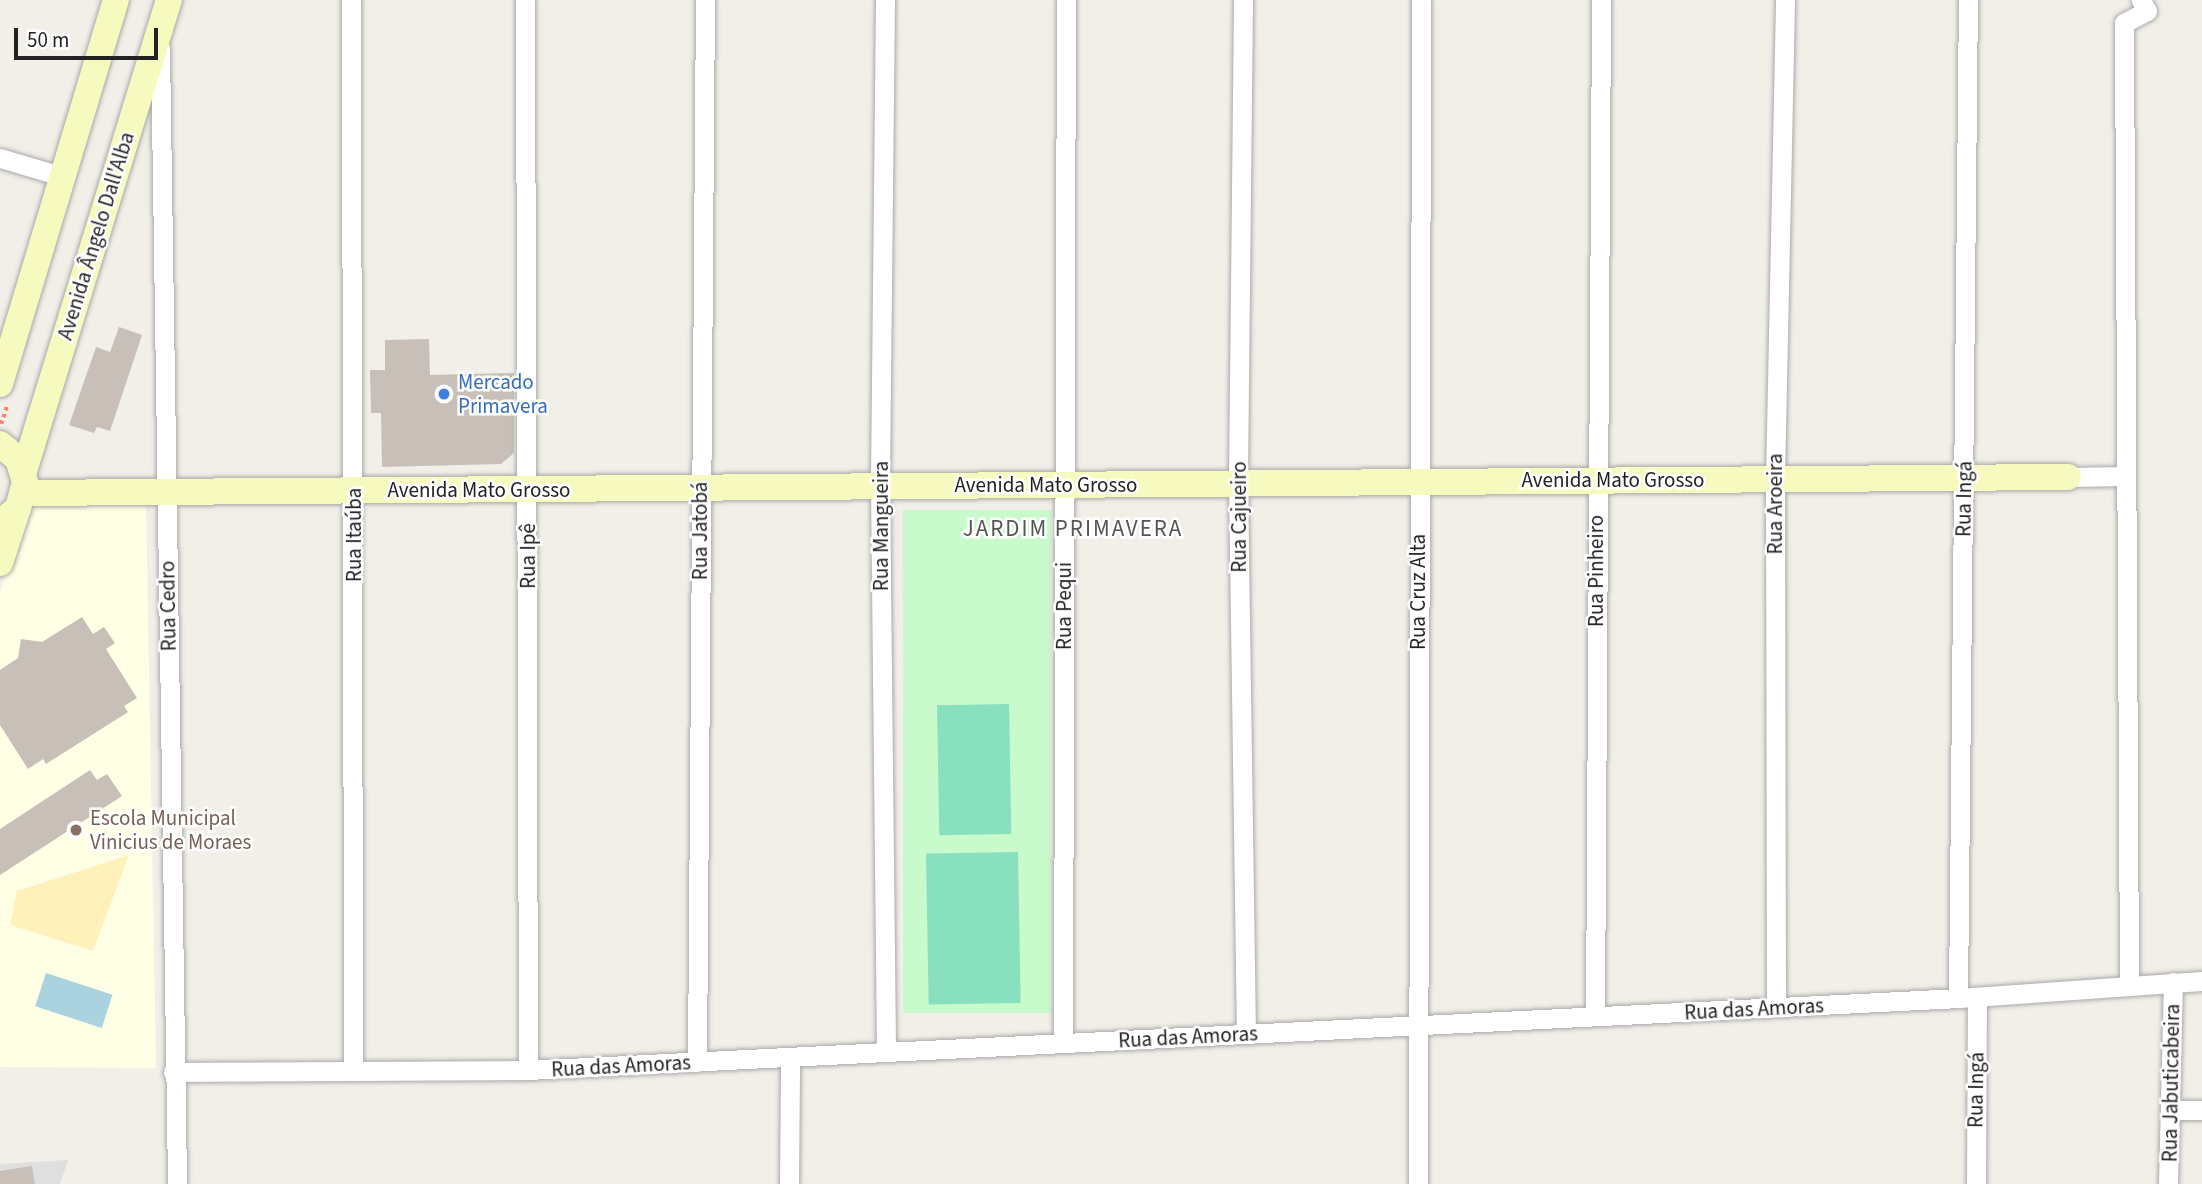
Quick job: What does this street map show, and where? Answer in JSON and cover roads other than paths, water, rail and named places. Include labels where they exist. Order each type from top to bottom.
[{"type":"street","points":[[0,384],[116,0]]},
{"type":"street","name":"Avenida Ângelo Dall'Alba","points":[[0,563],[16,499],[169,0]]},
{"type":"street","name":"Rua Itaúba","points":[[351,0],[353,1071]]},
{"type":"street","name":"Rua Ipê","points":[[525,0],[528,1070]]},
{"type":"street","name":"Rua Jatobá","points":[[697,1062],[705,0]]},
{"type":"street","name":"Rua Mangueira","points":[[885,0],[880,486],[886,1052]]},
{"type":"street","name":"Rua Pequi","points":[[1063,1043],[1066,0]]},
{"type":"street","name":"Rua Cajueiro","points":[[1243,0],[1238,484],[1246,1034]]},
{"type":"street","name":"Rua Cruz Alta","points":[[1418,1184],[1421,0]]},
{"type":"street","name":"Rua Pinheiro","points":[[1595,1016],[1601,0]]},
{"type":"street","name":"Rua Aroeira","points":[[1776,1007],[1775,479],[1785,0]]},
{"type":"street","name":"Rua Ingá","points":[[1968,0],[1965,477],[1968,997],[1976,1184]]},
{"type":"street","points":[[2129,985],[2124,23],[2147,11],[2141,0]]},
{"type":"street","name":"Rua Cedro","points":[[160,28],[173,1072],[177,1184]]},
{"type":"street","points":[[0,158],[61,176]]},
{"type":"street","points":[[0,444],[18,459],[16,499]]},
{"type":"street","points":[[2068,477],[2126,476]]},
{"type":"street","name":"Avenida Mato Grosso","points":[[16,499],[167,492],[2068,477]]},
{"type":"street","name":"Rua das Amoras","points":[[173,1072],[528,1070],[1968,997],[2202,981]]},
{"type":"street","name":"Rua Jabuticabeira","points":[[2168,1184],[2173,982]]},
{"type":"street","points":[[789,1184],[790,1058]]},
{"type":"street","points":[[2169,1110],[2202,1110]]},
{"type":"water","points":[[46,973],[113,995],[102,1028],[35,1006]]},
{"type":"place","name":"Mercado Primavera","points":[[444,394]]},
{"type":"place","name":"Escola Municipal Vinicius de Moraes","points":[[76,830]]},
{"type":"district","name":"JARDIM PRIMAVERA","points":[[1073,529]]}]
